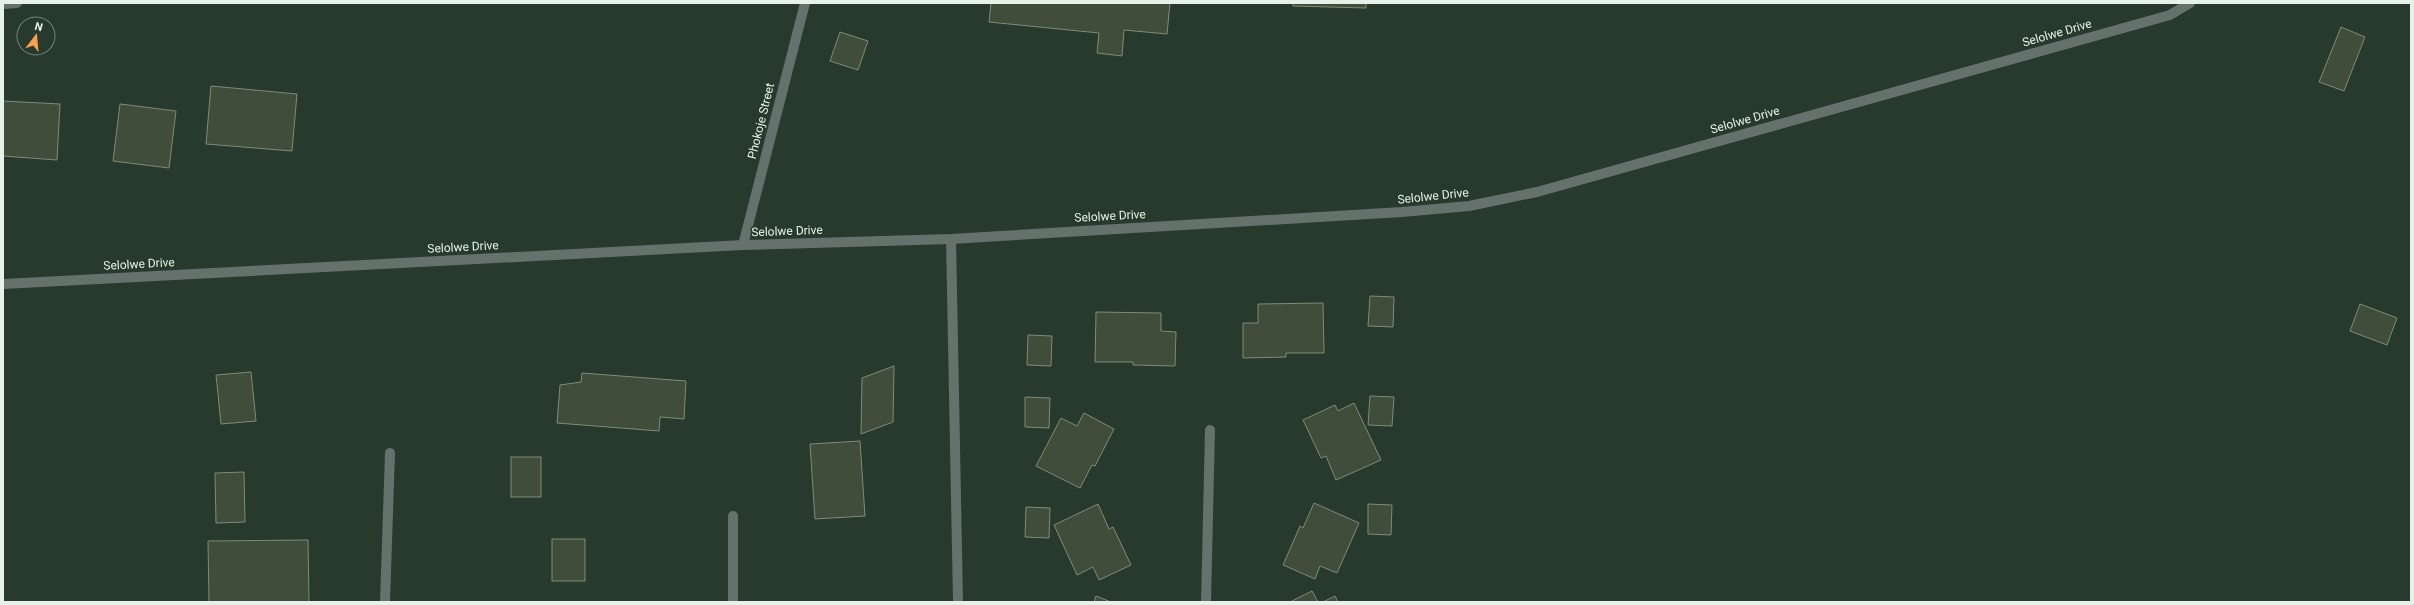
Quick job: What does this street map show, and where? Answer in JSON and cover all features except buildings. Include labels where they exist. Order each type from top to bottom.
[{"type":"street","points":[[3,4],[17,3]]},
{"type":"street","name":"Phokoje Street","points":[[742,245],[805,3]]},
{"type":"street","name":"Selolwe Drive","points":[[3,284],[742,245],[951,239],[1402,212],[1469,206],[1537,192],[2154,20],[2170,15],[2190,3]]},
{"type":"street","points":[[951,239],[958,602]]},
{"type":"street","points":[[1206,602],[1210,430]]},
{"type":"street","points":[[385,602],[390,453]]},
{"type":"street","points":[[733,516],[733,602]]}]
